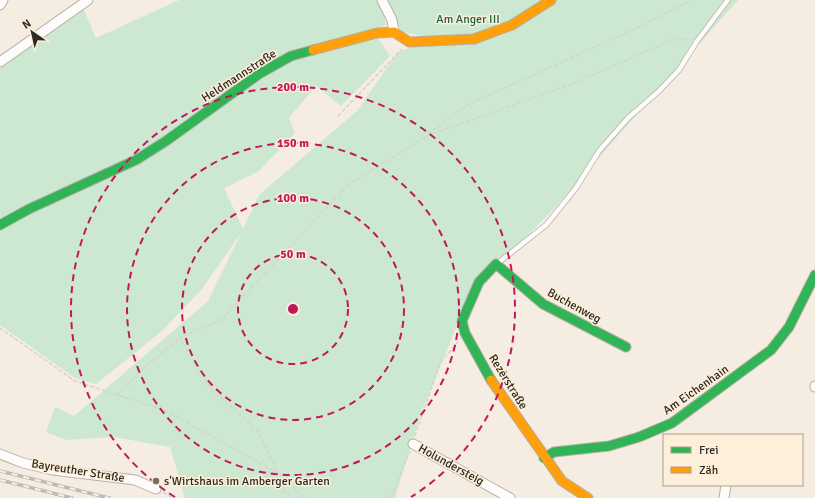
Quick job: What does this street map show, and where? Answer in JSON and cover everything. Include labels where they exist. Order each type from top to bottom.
[{"type":"street","points":[[0,5],[3,0]]},
{"type":"street","points":[[0,62],[88,0]]},
{"type":"street","points":[[382,0],[392,20],[394,32],[409,42],[474,39],[512,26],[551,0]]},
{"type":"street","name":"Heldmannstraße","points":[[0,225],[136,160],[166,141],[259,74],[291,56],[377,33],[394,32]]},
{"type":"street","name":"Rezerstraße","points":[[496,264],[479,282],[462,321],[465,333],[493,384],[544,458],[562,481],[588,498]]},
{"type":"street","name":"Buchenweg","points":[[496,264],[543,304],[626,347]]},
{"type":"street","name":"Am Eichenhain","points":[[544,458],[554,452],[609,446],[639,438],[672,423],[771,350],[790,327],[815,275]]},
{"type":"street","name":"Holundersteig","points":[[413,444],[510,498]]},
{"type":"street","name":"Bayreuther Straße","points":[[0,454],[23,463],[53,470],[135,480],[156,489]]},
{"type":"street","points":[[724,498],[726,486]]},
{"type":"lane","points":[[496,264],[546,224],[576,188],[600,151],[628,118],[660,91],[679,70],[697,41],[728,0]]},
{"type":"path","points":[[422,139],[467,106],[637,28],[691,0]]},
{"type":"path","points":[[117,395],[145,367],[180,338],[222,319],[348,185],[422,139],[429,135],[572,84],[676,38],[697,41]]},
{"type":"path","points":[[338,116],[409,42]]},
{"type":"path","points":[[0,328],[75,381],[166,411],[278,473],[305,498]]},
{"type":"path","points":[[391,498],[413,444],[440,364],[465,333]]},
{"type":"path","points":[[180,338],[212,390],[259,432],[278,473]]},
{"type":"path","points":[[278,473],[266,472],[267,479],[288,494],[290,498]]},
{"type":"path","points":[[166,498],[166,493],[173,498]]},
{"type":"green space","name":"Am Anger III","points":[[179,0],[377,0],[384,16],[386,25],[373,30],[390,56],[341,106],[316,86],[289,118],[295,133],[259,171],[224,188],[243,229],[259,195],[357,111],[397,53],[433,38],[402,32],[385,0],[738,0],[549,214],[522,241],[477,278],[422,410],[395,498],[185,498],[170,447],[114,437],[66,440],[46,432],[55,407],[74,416],[208,301],[241,233],[202,289],[162,331],[96,384],[75,378],[0,325],[0,66],[83,8],[96,38]]},
{"type":"railway","points":[[0,471],[109,498]]},
{"type":"railway","points":[[0,480],[72,498]]},
{"type":"traffic: fast","points":[[0,225],[29,209],[136,160],[166,141],[259,74],[291,56],[313,50]]},
{"type":"traffic: fast","points":[[491,380],[465,333],[462,321],[479,282],[496,264],[543,304],[626,347]]},
{"type":"traffic: fast","points":[[544,458],[554,452],[609,446],[639,437],[672,423],[771,350],[789,327],[815,275]]},
{"type":"traffic: slow","points":[[313,50],[377,33],[394,32],[409,42],[474,39],[512,25],[551,0]]},
{"type":"traffic: slow","points":[[491,380],[562,481],[588,498]]},
{"type":"place","name":"s'Wirtshaus im Amberger Garten","points":[[156,481]]}]
